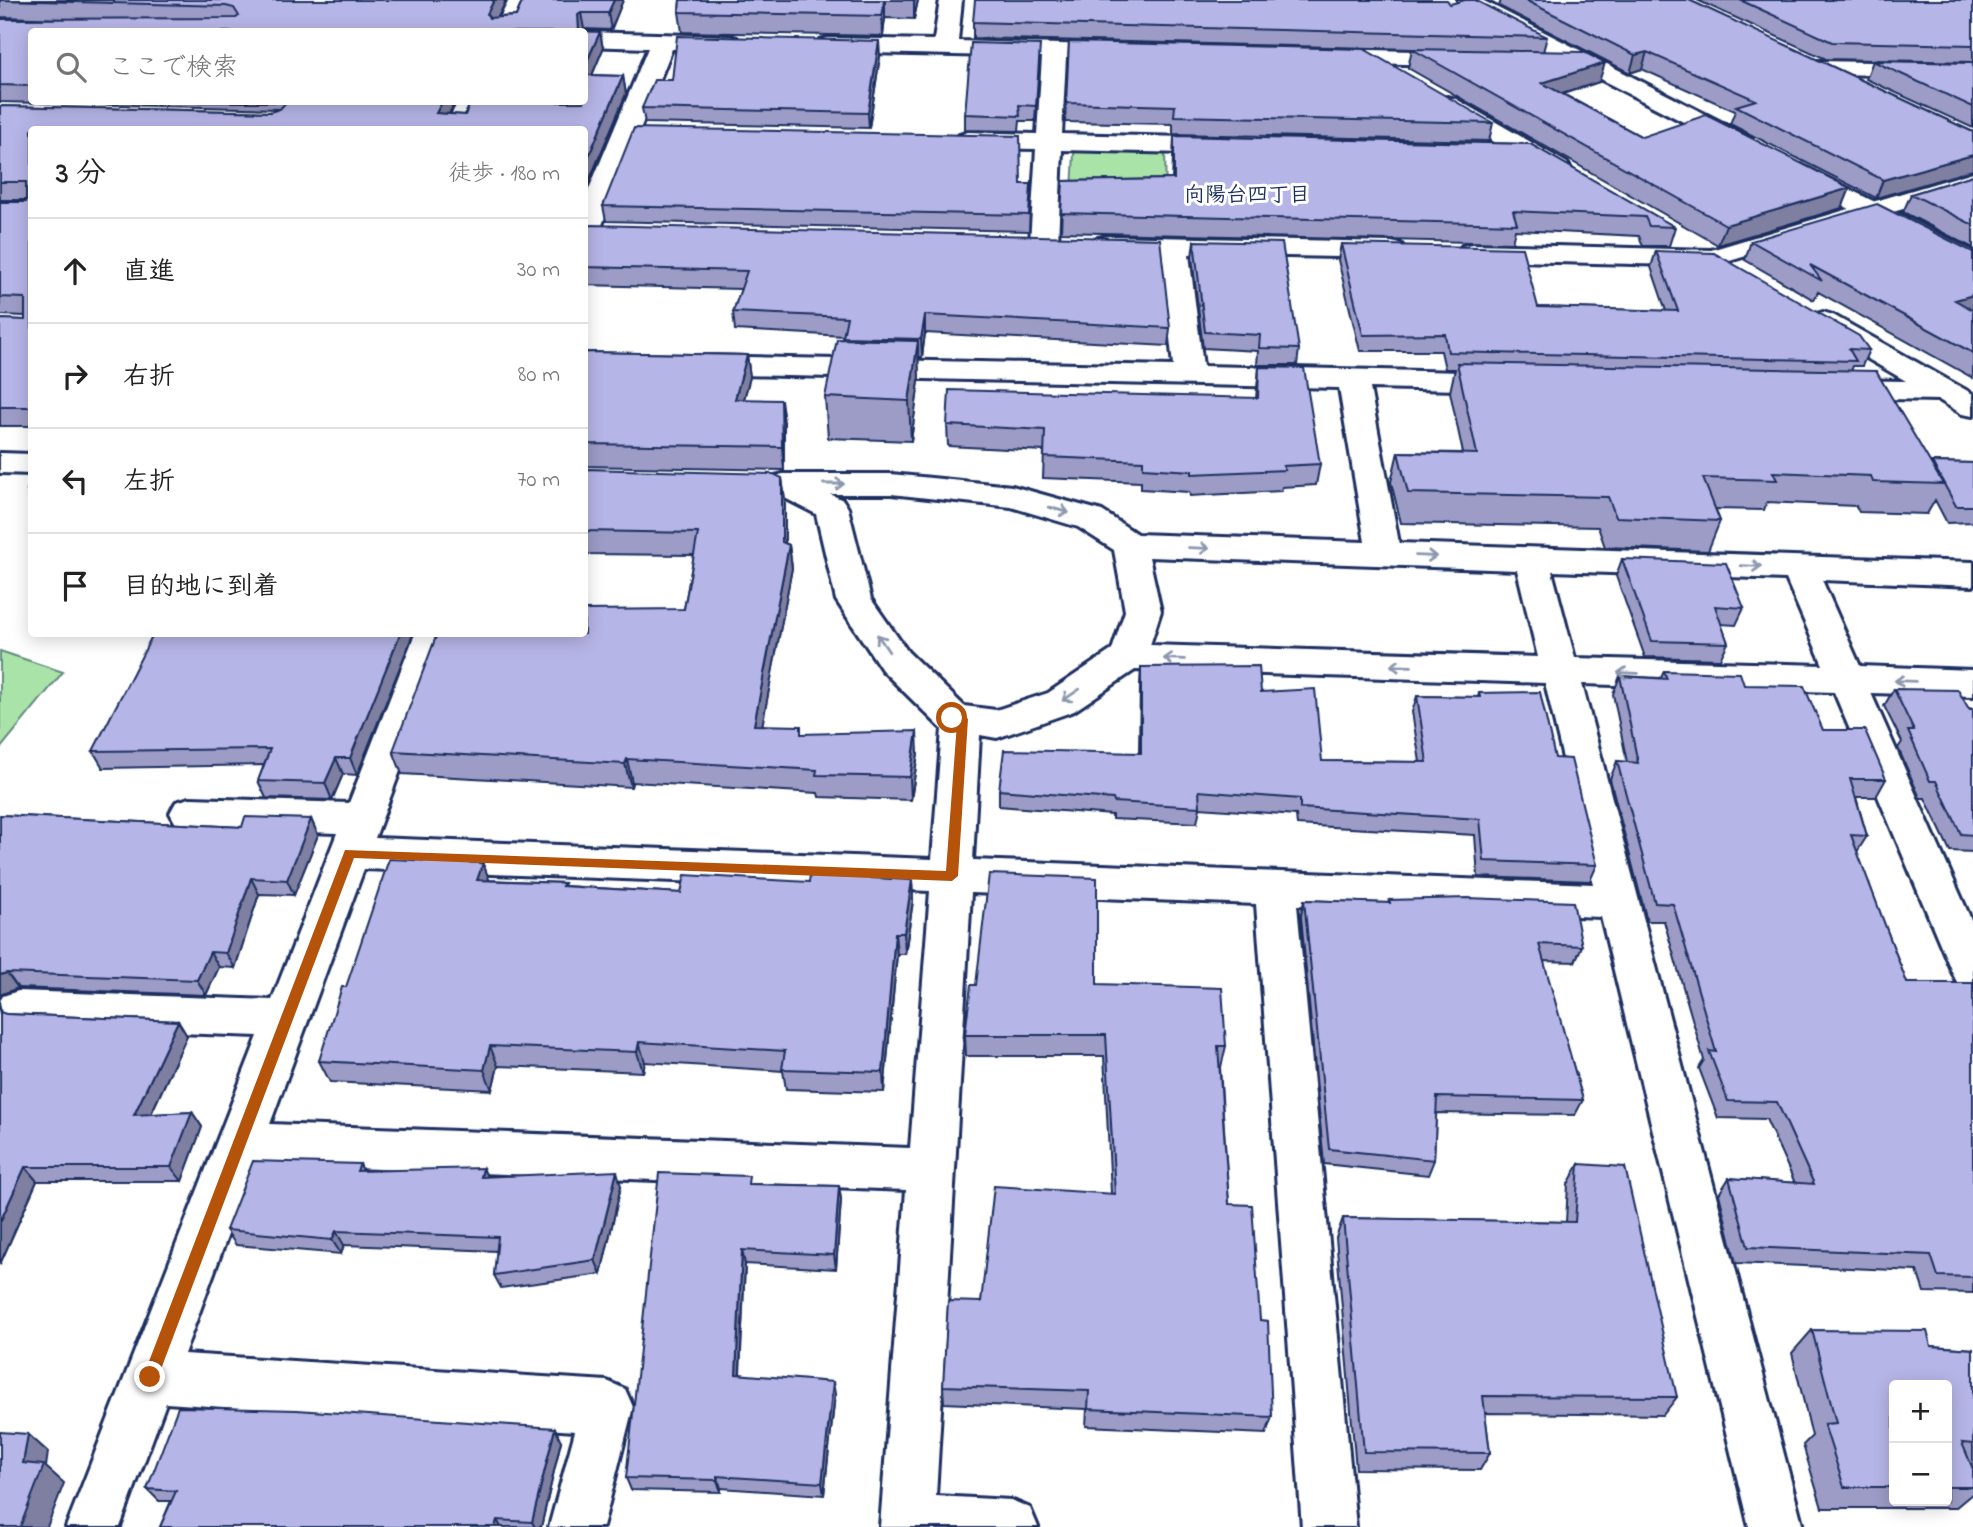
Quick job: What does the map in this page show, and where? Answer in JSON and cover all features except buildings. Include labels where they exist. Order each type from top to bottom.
[{"type":"street","points":[[507,28],[520,0]]},
{"type":"street","points":[[945,47],[951,0]]},
{"type":"street","points":[[1469,0],[1759,152]]},
{"type":"street","points":[[588,39],[757,43]]},
{"type":"street","points":[[588,226],[663,41]]},
{"type":"street","points":[[811,44],[1149,52]]},
{"type":"street","points":[[1054,50],[1049,142],[1066,243]]},
{"type":"street","points":[[1299,55],[1490,60]]},
{"type":"street","points":[[1367,57],[1586,185]]},
{"type":"street","points":[[1794,57],[1866,90]]},
{"type":"street","points":[[1532,61],[1587,62]]},
{"type":"street","points":[[1818,68],[1973,71]]},
{"type":"street","points":[[458,126],[468,105]]},
{"type":"street","points":[[626,133],[653,134]]},
{"type":"street","points":[[940,140],[1254,146]]},
{"type":"street","points":[[1473,151],[1528,152]]},
{"type":"street","points":[[1783,164],[1973,262]]},
{"type":"street","points":[[1451,252],[1713,258],[1869,209],[1973,180]]},
{"type":"street","points":[[1667,231],[1748,278]]},
{"type":"street","points":[[588,233],[614,232]]},
{"type":"street","points":[[1017,242],[1423,251]]},
{"type":"street","points":[[1174,245],[1189,375]]},
{"type":"street","points":[[1805,311],[1973,407]]},
{"type":"street","points":[[667,364],[1532,382]]},
{"type":"street","points":[[1353,378],[1384,554]]},
{"type":"street","points":[[1807,388],[1944,391]]},
{"type":"street","points":[[0,463],[28,464]]},
{"type":"street","points":[[1973,574],[1130,545],[1090,519],[1012,497],[891,484],[769,483],[831,508],[854,600],[895,661],[952,718],[997,724],[1061,702],[1128,657],[1973,684]]},
{"type":"street","points":[[838,535],[866,508],[953,489]]},
{"type":"street","points":[[1128,657],[1143,611],[1130,545]]},
{"type":"street","points":[[1532,559],[1776,1527]]},
{"type":"street","points":[[1799,568],[1848,680],[1961,916],[1973,972]]},
{"type":"street","points":[[93,1527],[432,637]]},
{"type":"street","points":[[962,719],[908,1525],[1011,1527]]},
{"type":"street","points":[[190,813],[356,836],[952,876],[1618,901]]},
{"type":"street","points":[[1275,888],[1329,1527]]},
{"type":"street","points":[[18,1009],[286,1019]]},
{"type":"street","points":[[239,1143],[932,1170]]},
{"type":"street","points":[[150,1377],[607,1407],[576,1527]]},
{"type":"green space","points":[[1082,150],[1165,152],[1166,195],[1072,192],[1074,153]]},
{"type":"green space","points":[[0,651],[63,672],[0,749]]},
{"type":"district","name":"向陽台四丁目","points":[[1247,196]]},
{"type":"route","points":[[150,1377],[349,853],[952,876],[962,719],[952,718]]}]
